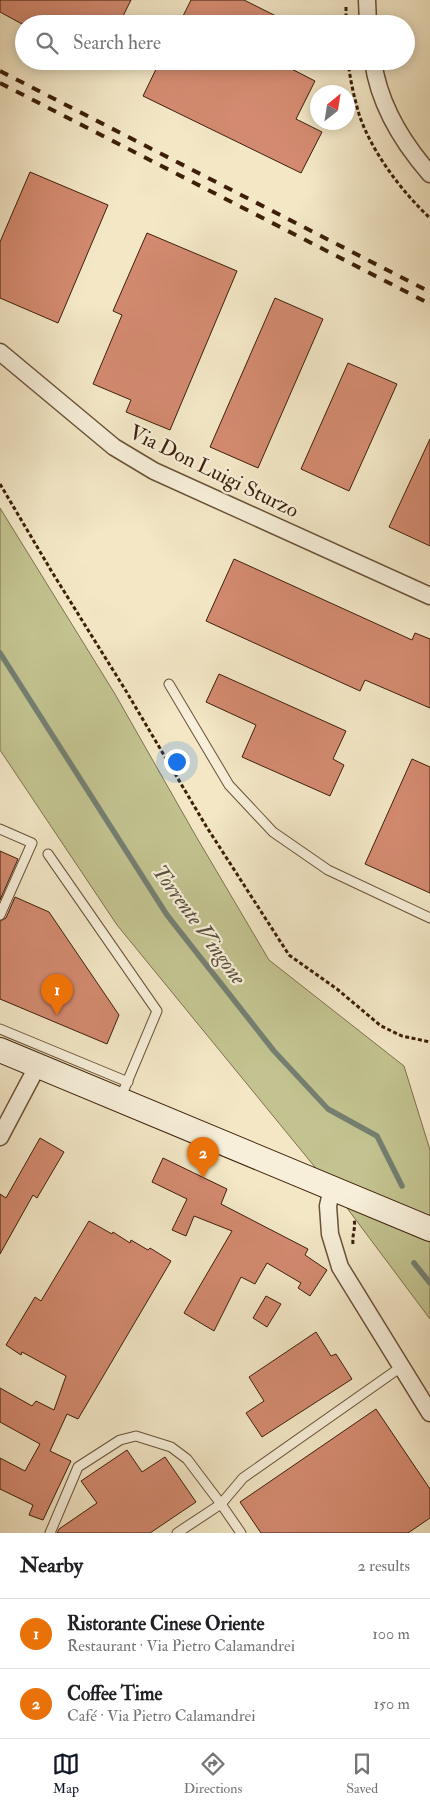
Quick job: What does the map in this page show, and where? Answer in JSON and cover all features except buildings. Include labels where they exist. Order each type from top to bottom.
[{"type":"main road","points":[[0,1050],[38,1065],[124,1090],[341,1192],[430,1229]]},
{"type":"street","points":[[367,0],[368,15]]},
{"type":"street","points":[[374,70],[376,81],[396,129],[430,174]]},
{"type":"street","name":"Via Don Luigi Sturzo","points":[[0,352],[114,447],[154,471],[430,596]]},
{"type":"street","points":[[0,1137],[38,1065]]},
{"type":"street","points":[[341,1192],[328,1206],[330,1234],[340,1267],[430,1414]]},
{"type":"lane","points":[[169,684],[229,786],[273,832],[328,870],[430,918]]},
{"type":"lane","points":[[0,829],[32,843],[0,916]]},
{"type":"lane","points":[[0,1029],[124,1090],[157,1011],[48,854]]},
{"type":"lane","points":[[177,1533],[221,1504],[243,1478],[401,1367]]},
{"type":"lane","points":[[50,1533],[78,1468],[120,1440],[136,1436],[171,1447],[187,1459],[241,1533]]},
{"type":"path","points":[[346,7],[346,15]]},
{"type":"path","points":[[349,70],[359,115],[378,153],[399,184],[430,218]]},
{"type":"path","points":[[0,484],[206,826],[289,955],[337,989],[381,1026],[402,1036],[430,1042]]},
{"type":"green space","points":[[0,508],[115,694],[269,960],[404,1066],[430,1150],[430,1319],[332,1188],[117,925],[0,750]]},
{"type":"waterway","name":"Torrente Vingone","points":[[0,653],[167,915],[274,1051],[328,1109],[377,1136],[402,1186]]},
{"type":"waterway","points":[[414,1263],[430,1283]]},
{"type":"railway","points":[[0,71],[430,292]]},
{"type":"railway","points":[[0,83],[430,304]]},
{"type":"place","name":"Ristorante Cinese Oriente","points":[[57,1015]]},
{"type":"place","name":"Coffee Time","points":[[203,1178]]}]
